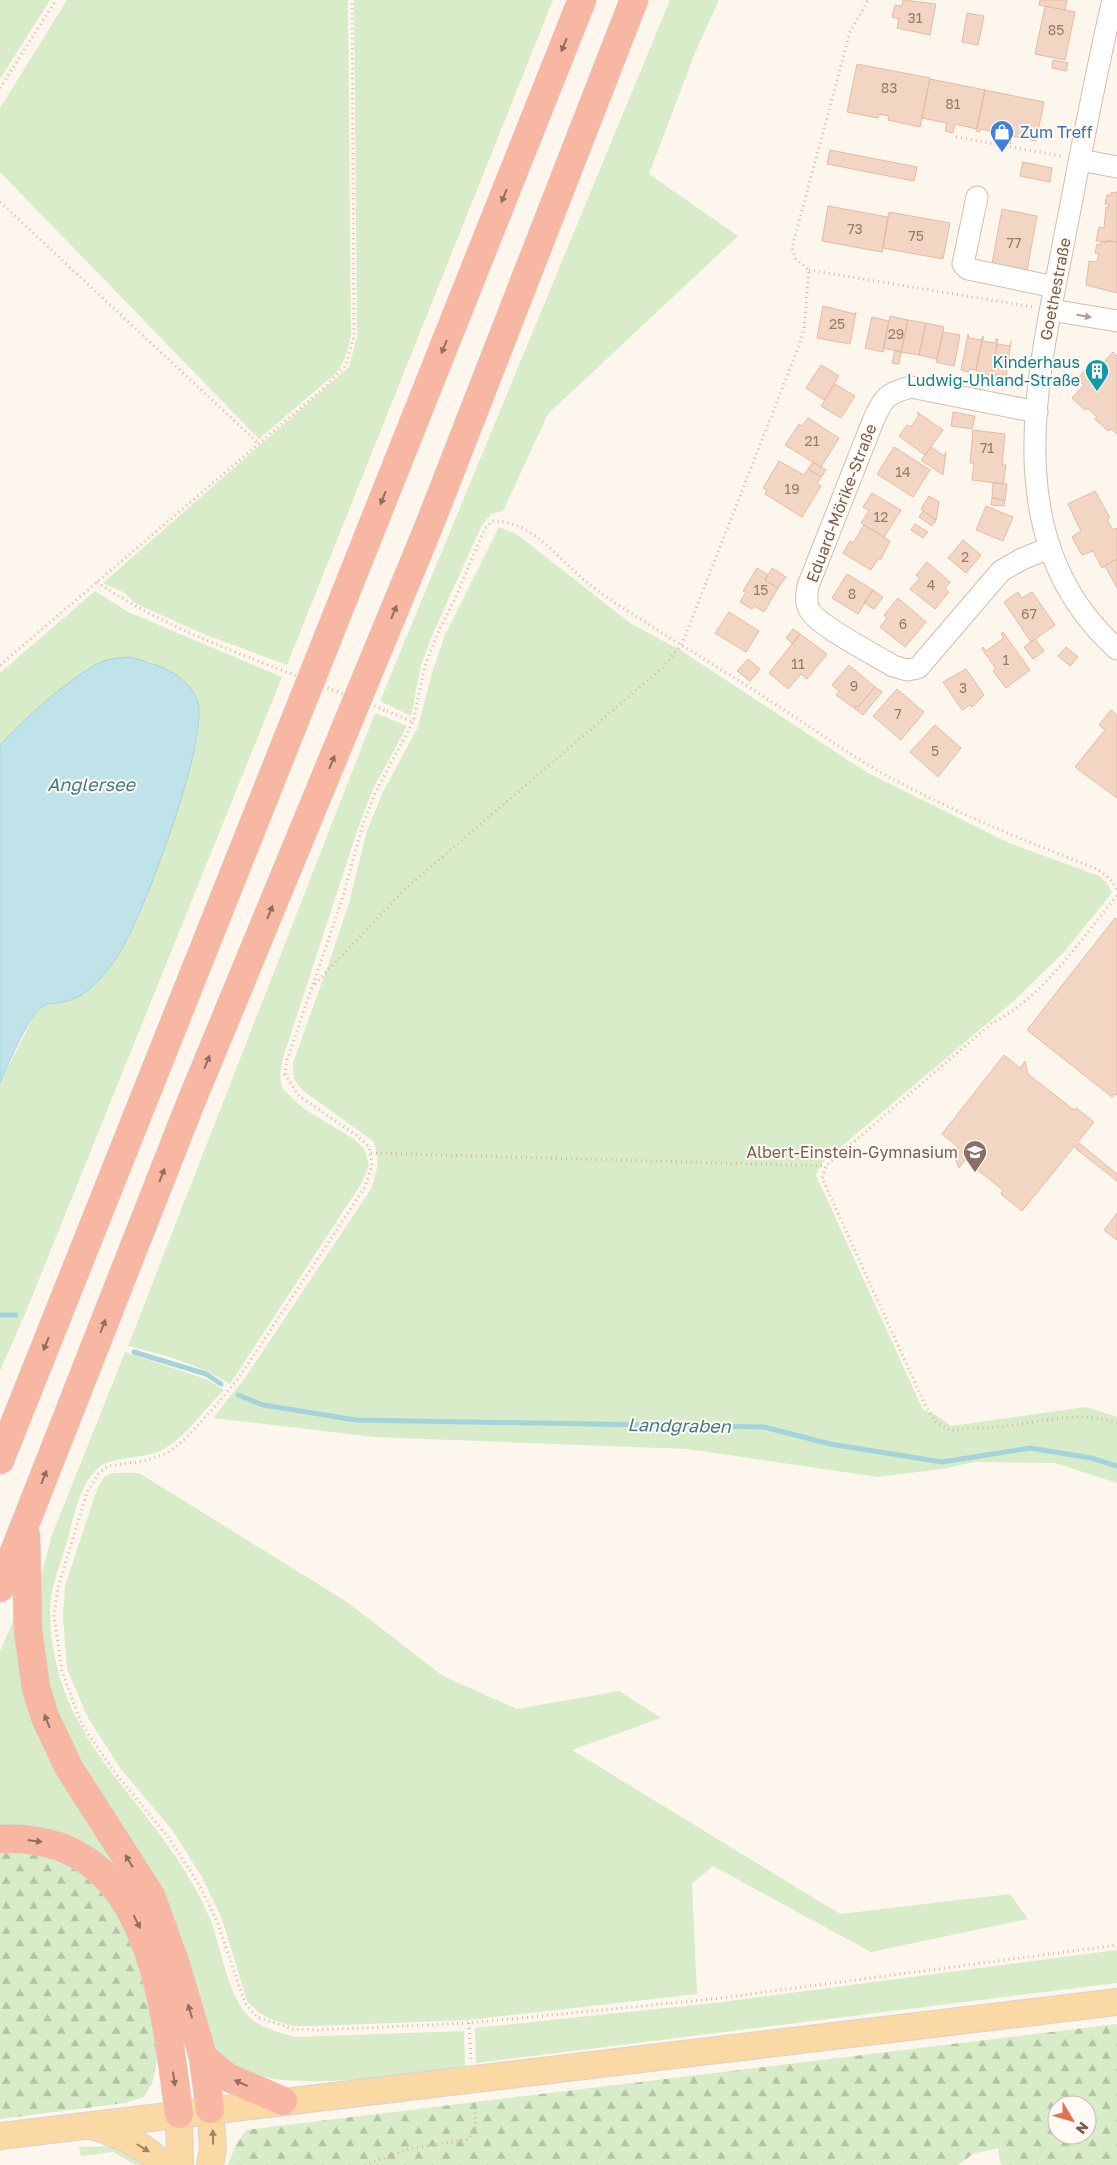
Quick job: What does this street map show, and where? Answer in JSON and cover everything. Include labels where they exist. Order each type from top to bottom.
[{"type":"highway","points":[[0,1460],[582,0]]},
{"type":"highway","points":[[0,1588],[189,1107],[429,526],[634,0]]},
{"type":"highway","points":[[26,1523],[30,1655],[36,1688],[45,1717],[69,1768],[151,1896],[176,1964],[203,2058],[210,2110]]},
{"type":"highway","points":[[0,1839],[41,1842],[68,1850],[82,1858],[104,1876],[124,1898],[141,1929],[161,1989],[179,2114]]},
{"type":"highway","points":[[203,2058],[227,2077],[283,2101]]},
{"type":"main road","points":[[0,2136],[1117,2002]]},
{"type":"main road","points":[[210,2110],[213,2148],[210,2165]]},
{"type":"main road","points":[[179,2114],[180,2165]]},
{"type":"main road","points":[[86,2125],[131,2141],[150,2152],[163,2165]]},
{"type":"street","name":"Goethestraße","points":[[1113,639],[1075,602],[1062,580],[1049,548],[1040,518],[1035,483],[1034,448],[1042,358],[1080,160],[1115,0]]},
{"type":"street","points":[[1080,160],[1117,167]]},
{"type":"street","points":[[977,197],[963,264],[968,269],[1055,287]]},
{"type":"street","points":[[1051,310],[1117,322]]},
{"type":"street","name":"Eduard-Mörike-Straße","points":[[1038,412],[911,387],[892,391],[881,403],[873,421],[808,586],[806,601],[809,611],[820,622],[894,666],[907,670],[918,668],[1001,571],[1022,559],[1049,548]]},
{"type":"path","points":[[0,88],[56,0]]},
{"type":"path","points":[[0,665],[338,375],[346,365],[354,336],[352,0]]},
{"type":"path","points":[[868,0],[850,32],[792,248],[796,258],[809,270],[1051,310]]},
{"type":"path","points":[[956,137],[1080,160]]},
{"type":"path","points":[[0,202],[258,443]]},
{"type":"path","points":[[315,984],[404,890],[662,668],[682,644],[800,344],[804,329],[809,270]]},
{"type":"path","points":[[1117,889],[1109,878],[1097,870],[1012,836],[906,786],[682,644],[631,614],[588,583],[541,540],[503,520],[492,521],[484,530],[455,599],[439,630],[425,666],[413,722],[376,791],[362,827],[342,900],[315,984],[287,1060],[285,1074],[299,1096],[356,1135],[369,1147],[372,1165],[365,1187],[238,1379],[211,1411],[183,1441],[166,1453],[144,1462],[108,1466],[99,1473],[87,1492],[58,1588],[54,1616],[62,1672],[82,1725],[116,1774],[168,1837],[198,1883],[217,1921],[245,2003],[257,2017],[272,2024],[293,2030],[469,2023],[713,1999],[1117,1945]]},
{"type":"path","points":[[97,582],[134,607],[199,638],[413,722]]},
{"type":"path","points":[[1117,896],[1046,982],[1010,1014],[992,1023],[826,1166],[822,1178],[926,1407],[936,1422],[951,1431],[970,1427],[1004,1427],[1062,1418],[1105,1419],[1117,1423]]},
{"type":"path","points":[[371,1153],[826,1166]]},
{"type":"path","points":[[469,2023],[471,2066]]},
{"type":"path","points":[[366,2165],[409,2149],[469,2139],[476,2126],[474,2103]]},
{"type":"green space","points":[[0,0],[50,0],[0,79]]},
{"type":"green space","points":[[67,0],[348,0],[351,336],[346,355],[336,373],[259,439],[0,172],[0,108]]},
{"type":"green space","points":[[354,0],[553,0],[287,665],[201,633],[135,603],[125,593],[103,583],[349,367],[357,337]]},
{"type":"green space","points":[[670,0],[719,0],[695,53],[649,174],[738,236],[548,414],[503,511],[491,514],[481,527],[434,631],[421,665],[411,716],[380,701]]},
{"type":"green space","points":[[499,527],[518,535],[630,623],[680,650],[866,772],[1009,843],[1099,876],[1107,883],[1112,893],[1064,952],[1016,999],[823,1162],[816,1175],[923,1410],[936,1415],[951,1426],[1086,1407],[1117,1417],[1117,1483],[1055,1463],[974,1462],[942,1469],[878,1477],[687,1449],[374,1437],[213,1418],[245,1378],[371,1189],[373,1183],[377,1154],[373,1141],[302,1090],[294,1079],[293,1063],[349,903],[367,831],[382,794],[418,727],[432,673],[445,635]]},
{"type":"green space","points":[[95,591],[128,612],[282,677],[27,1309],[0,1371],[0,1083],[33,1018],[41,1008],[52,1002],[63,1002],[116,958],[136,922],[172,826],[196,746],[200,719],[153,662],[129,657],[114,659],[96,665],[65,687],[0,745],[0,673]]},
{"type":"green space","points":[[375,713],[407,726],[373,789],[359,825],[283,1058],[280,1075],[282,1088],[304,1109],[354,1139],[365,1150],[369,1166],[361,1184],[230,1384],[206,1371],[181,1361],[128,1346]]},
{"type":"green space","points":[[125,1352],[206,1379],[224,1390],[187,1430],[171,1444],[154,1453],[119,1459],[103,1465],[90,1477],[85,1486],[76,1506],[52,1590],[50,1607],[55,1659],[67,1697],[83,1730],[103,1761],[172,1852],[194,1886],[213,1927],[228,1977],[238,2002],[253,2020],[267,2028],[295,2037],[464,2031],[465,2068],[379,2078],[313,2081],[282,2080],[255,2075],[228,2064],[214,2049],[124,1835],[51,1711],[39,1612],[41,1576],[52,1535]]},
{"type":"green space","points":[[113,1473],[139,1473],[347,1602],[443,1676],[517,1709],[619,1691],[661,1718],[572,1750],[840,1914],[1010,1894],[1028,1919],[871,1952],[713,1866],[692,1884],[697,1994],[468,2020],[292,2026],[273,2020],[259,2013],[247,2001],[222,1919],[202,1877],[173,1831],[121,1769],[88,1718],[67,1669],[63,1616],[65,1586],[97,1489],[104,1477]]},
{"type":"green space","points":[[19,1607],[18,1634],[136,1887],[0,1830],[0,1651]]},
{"type":"green space","points":[[0,1850],[42,1855],[86,1874],[104,1889],[140,1956],[159,2049],[152,2084],[144,2097],[125,2103],[0,2119]]},
{"type":"green space","points":[[1117,1950],[1117,1983],[476,2063],[475,2028],[714,2003]]},
{"type":"green space","points":[[1117,2024],[1117,2165],[1001,2165],[998,2148],[973,2154],[958,2165],[228,2165],[235,2147],[246,2130]]},
{"type":"green space","points":[[110,2146],[127,2150],[150,2165],[136,2165],[113,2152],[81,2156],[79,2147]]},
{"type":"water","name":"Anglersee","points":[[129,657],[150,663],[180,677],[188,684],[198,703],[199,724],[183,792],[155,874],[140,911],[115,960],[105,974],[86,992],[71,1000],[45,1005],[36,1013],[18,1042],[0,1083],[0,745],[45,702],[83,673],[103,661]]},
{"type":"building","points":[[903,0],[936,4],[930,35],[897,28],[899,19],[892,17],[895,5],[902,6]]},
{"type":"building","points":[[1040,0],[1067,0],[1065,10],[1039,5]]},
{"type":"building","points":[[1045,6],[1075,12],[1065,60],[1035,54]]},
{"type":"building","points":[[967,13],[984,16],[978,45],[962,42]]},
{"type":"building","points":[[1053,60],[1068,63],[1066,71],[1052,68]]},
{"type":"building","points":[[857,64],[930,78],[920,127],[888,120],[889,116],[879,114],[878,118],[847,112]]},
{"type":"building","points":[[930,79],[985,90],[977,129],[955,124],[953,133],[945,131],[947,123],[922,118]]},
{"type":"building","points":[[985,90],[1044,102],[1036,141],[1012,136],[1010,144],[1002,142],[1004,134],[980,129],[980,132],[976,131]]},
{"type":"building","points":[[830,150],[917,167],[914,181],[827,164]]},
{"type":"building","points":[[1023,162],[1052,168],[1050,182],[1020,176]]},
{"type":"building","points":[[1117,191],[1117,242],[1096,241],[1099,227],[1104,228],[1106,207],[1108,208],[1109,204],[1105,204],[1107,195]]},
{"type":"building","points":[[828,206],[888,217],[882,252],[822,241]]},
{"type":"building","points":[[1002,209],[1037,216],[1026,276],[991,269]]},
{"type":"building","points":[[889,212],[950,223],[943,259],[883,248]]},
{"type":"building","points":[[1107,240],[1117,242],[1117,293],[1086,285],[1089,261],[1097,262],[1099,254],[1095,253],[1097,244],[1101,245],[1101,242],[1106,243]]},
{"type":"building","points":[[823,306],[855,314],[856,312],[850,344],[817,338]]},
{"type":"building","points":[[890,316],[908,320],[901,352],[883,348]]},
{"type":"building","points":[[872,317],[889,321],[883,352],[865,348]]},
{"type":"building","points":[[908,320],[926,323],[919,355],[901,352]]},
{"type":"building","points":[[926,323],[944,327],[937,359],[919,355]]},
{"type":"building","points":[[943,332],[960,335],[954,366],[936,362]]},
{"type":"building","points":[[968,334],[969,338],[981,340],[983,336],[976,370],[969,369],[968,372],[961,370]]},
{"type":"building","points":[[983,336],[983,341],[995,343],[996,339],[998,339],[991,376],[976,370]]},
{"type":"building","points":[[1011,341],[1006,376],[991,376],[997,344],[1010,346]]},
{"type":"building","points":[[895,350],[901,352],[899,364],[892,363]]},
{"type":"building","name":"Kinderhaus Ludwig-Uhland-Straße","points":[[1113,352],[1117,356],[1117,434],[1111,429],[1108,431],[1095,419],[1097,417],[1087,408],[1085,410],[1072,398],[1084,385],[1077,379],[1094,360],[1099,364],[1094,369],[1096,371]]},
{"type":"building","points":[[821,365],[839,376],[824,400],[806,388]]},
{"type":"building","points":[[835,384],[855,396],[841,418],[821,406]]},
{"type":"building","points":[[917,412],[943,430],[925,455],[899,436],[907,425],[911,427],[919,415]]},
{"type":"building","points":[[953,412],[975,416],[972,429],[951,426]]},
{"type":"building","points":[[808,418],[839,438],[821,467],[785,445],[799,424],[802,426]]},
{"type":"building","points":[[973,430],[1005,434],[1002,465],[1006,465],[1003,484],[972,480],[974,463],[970,463]]},
{"type":"building","points":[[894,447],[930,470],[913,497],[877,474]]},
{"type":"building","points":[[931,447],[944,456],[946,452],[943,475],[921,460]]},
{"type":"building","points":[[779,461],[804,475],[808,469],[821,477],[817,484],[821,486],[802,517],[765,494],[767,490],[763,488]]},
{"type":"building","points":[[813,462],[826,470],[821,477],[808,469]]},
{"type":"building","points":[[993,483],[1007,484],[1005,500],[992,498]]},
{"type":"building","points":[[1095,491],[1110,518],[1107,520],[1113,530],[1117,528],[1117,559],[1102,568],[1093,551],[1082,555],[1072,537],[1081,531],[1068,504]]},
{"type":"building","points":[[872,493],[901,510],[884,537],[861,523],[869,511],[863,507]]},
{"type":"building","points":[[929,496],[939,502],[936,520],[921,509]]},
{"type":"building","points":[[992,498],[1005,500],[1004,506],[991,505]]},
{"type":"building","points":[[986,506],[1013,517],[1003,541],[976,530]]},
{"type":"building","points":[[923,511],[936,520],[932,526],[919,517]]},
{"type":"building","points":[[915,524],[928,532],[923,538],[911,530]]},
{"type":"building","points":[[864,525],[890,541],[881,559],[878,559],[871,570],[843,553],[850,541],[853,543]]},
{"type":"building","points":[[963,540],[981,555],[966,573],[948,558]]},
{"type":"building","points":[[1117,559],[1117,588],[1105,566]]},
{"type":"building","points":[[927,562],[950,582],[945,588],[949,592],[935,609],[910,589],[920,578],[916,575]]},
{"type":"building","points":[[757,568],[768,575],[765,580],[778,588],[764,612],[754,606],[752,609],[740,602],[746,592],[743,591]]},
{"type":"building","points":[[772,568],[786,577],[778,588],[765,580]]},
{"type":"building","points":[[847,574],[873,590],[858,614],[832,598]]},
{"type":"building","points":[[873,590],[883,597],[874,609],[864,603]]},
{"type":"building","points":[[1018,592],[1022,598],[1032,592],[1055,625],[1031,642],[1004,602]]},
{"type":"building","points":[[898,598],[926,622],[905,647],[880,627],[887,618],[884,615]]},
{"type":"building","points":[[729,612],[759,631],[746,652],[715,633]]},
{"type":"building","points":[[793,629],[800,634],[793,644],[786,638]]},
{"type":"building","points":[[1003,632],[1030,670],[1006,688],[993,671],[996,669],[982,649],[983,647],[986,651],[1004,638],[1001,634]]},
{"type":"building","points":[[800,634],[827,654],[807,679],[801,674],[788,689],[769,673]]},
{"type":"building","points":[[1035,639],[1044,651],[1033,659],[1024,647]]},
{"type":"building","points":[[1066,647],[1078,657],[1070,666],[1058,656]]},
{"type":"building","points":[[748,659],[760,669],[750,681],[737,671]]},
{"type":"building","points":[[849,665],[875,687],[858,707],[856,705],[854,708],[836,695],[839,691],[832,685]]},
{"type":"building","points":[[966,669],[984,695],[972,707],[970,705],[962,710],[943,682]]},
{"type":"building","points":[[875,687],[882,692],[863,715],[854,708],[856,705],[858,707]]},
{"type":"building","points":[[897,689],[924,712],[901,740],[873,716]]},
{"type":"building","points":[[1111,710],[1117,715],[1117,798],[1075,767],[1105,730],[1099,725]]},
{"type":"building","points":[[935,725],[961,748],[938,777],[910,752]]},
{"type":"building","points":[[1115,918],[1117,919],[1117,1095],[1114,1094],[1112,1097],[1027,1030]]},
{"type":"building","points":[[1004,1055],[1020,1068],[1025,1061],[1028,1074],[1074,1110],[1076,1108],[1094,1122],[1022,1211],[1001,1194],[1003,1190],[965,1160],[959,1168],[953,1153],[958,1147],[942,1134]]},
{"type":"building","points":[[1079,1143],[1117,1174],[1117,1181],[1075,1148]]},
{"type":"building","points":[[1117,1213],[1117,1240],[1104,1230]]},
{"type":"waterway","name":"Landgraben","points":[[0,1315],[16,1315]]},
{"type":"waterway","name":"Landgraben","points":[[134,1352],[206,1374],[221,1384]]},
{"type":"waterway","name":"Landgraben","points":[[238,1395],[263,1405],[356,1420],[764,1427],[830,1444],[942,1462],[1030,1448],[1091,1458],[1117,1466]]},
{"type":"place","name":"Zum Treff","points":[[1002,153]]},
{"type":"place","name":"Kinderhaus Ludwig-Uhland-Straße","points":[[1097,392]]},
{"type":"place","name":"Albert-Einstein-Gymnasium","points":[[975,1173]]}]
